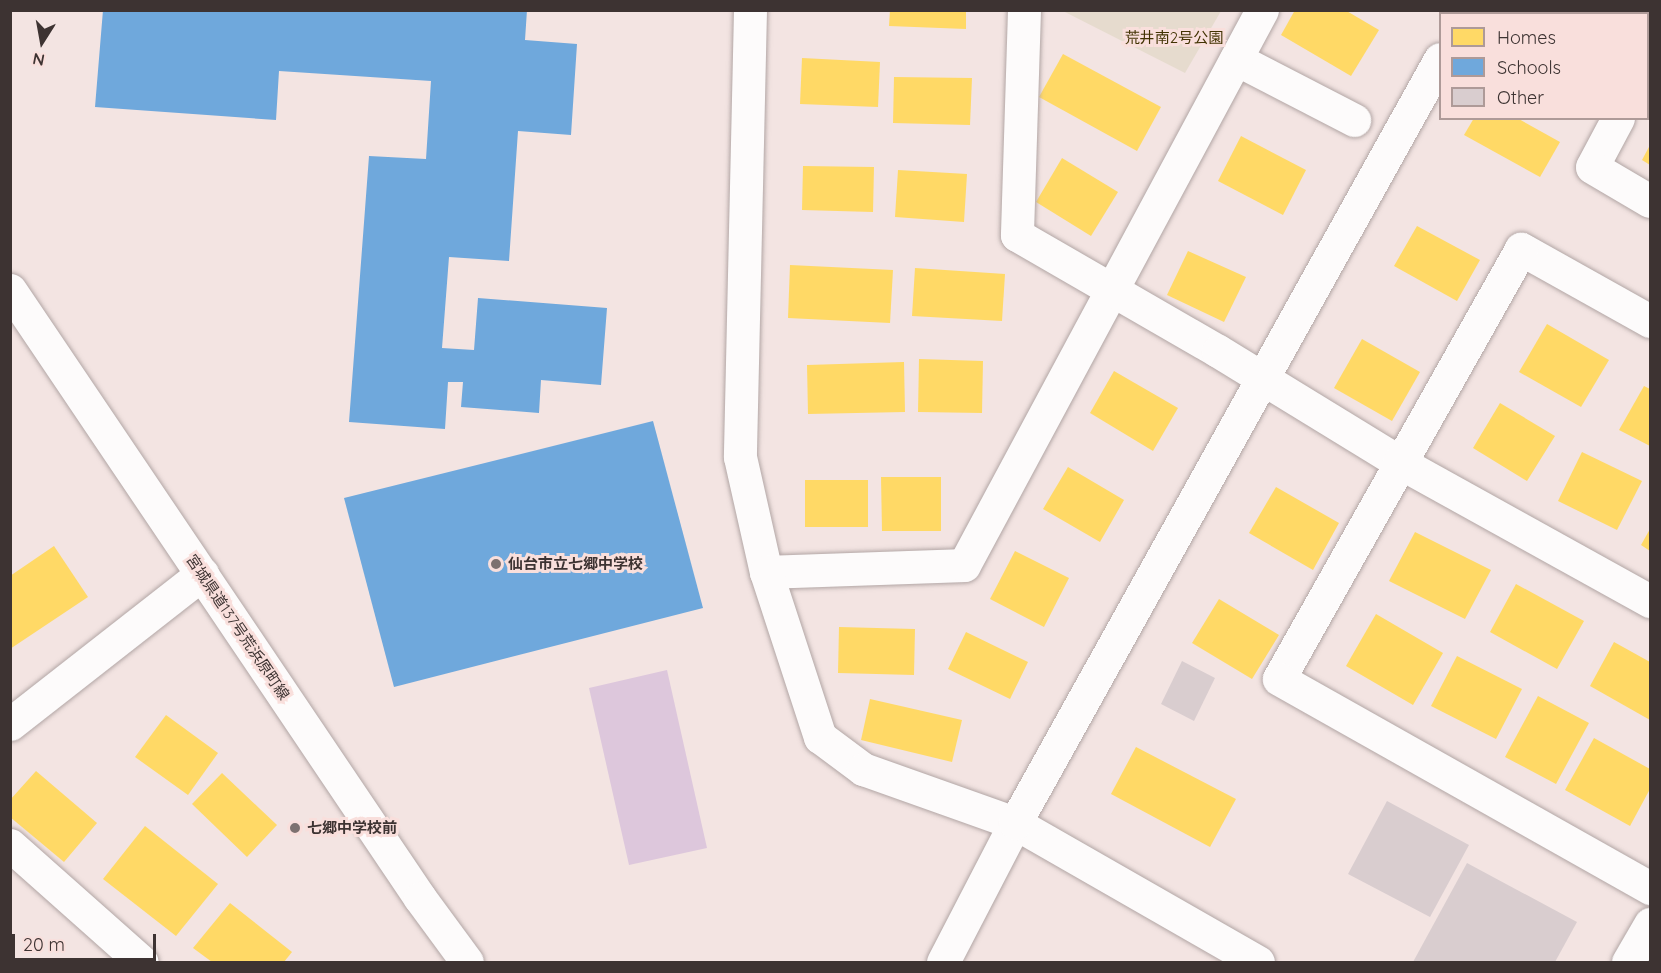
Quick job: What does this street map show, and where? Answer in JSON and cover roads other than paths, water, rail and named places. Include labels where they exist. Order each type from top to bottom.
[{"type":"street","points":[[750,10],[740,457],[766,572],[820,737],[863,769],[1015,824],[1258,963]]},
{"type":"street","points":[[1024,10],[1017,235],[1399,462],[1650,601]]},
{"type":"street","points":[[766,572],[964,565],[1262,10]]},
{"type":"street","points":[[1236,59],[1354,120]]},
{"type":"street","points":[[943,963],[1015,824],[1439,61]]},
{"type":"street","points":[[1617,120],[1592,167],[1650,201]]},
{"type":"street","points":[[1650,321],[1521,249],[1399,462],[1279,680],[1650,888]]},
{"type":"street","name":"宮城県道137号荒浜原町線","points":[[10,290],[467,963]]},
{"type":"street","points":[[10,724],[202,574]]},
{"type":"street","points":[[10,845],[142,963]]},
{"type":"street","points":[[1628,963],[1650,924]]},
{"type":"place","name":"仙台市立七郷中学校","points":[[496,564]]},
{"type":"place","name":"七郷中学校前","points":[[295,828]]},
{"type":"park label","name":"荒井南2号公園","points":[[1174,38]]}]
